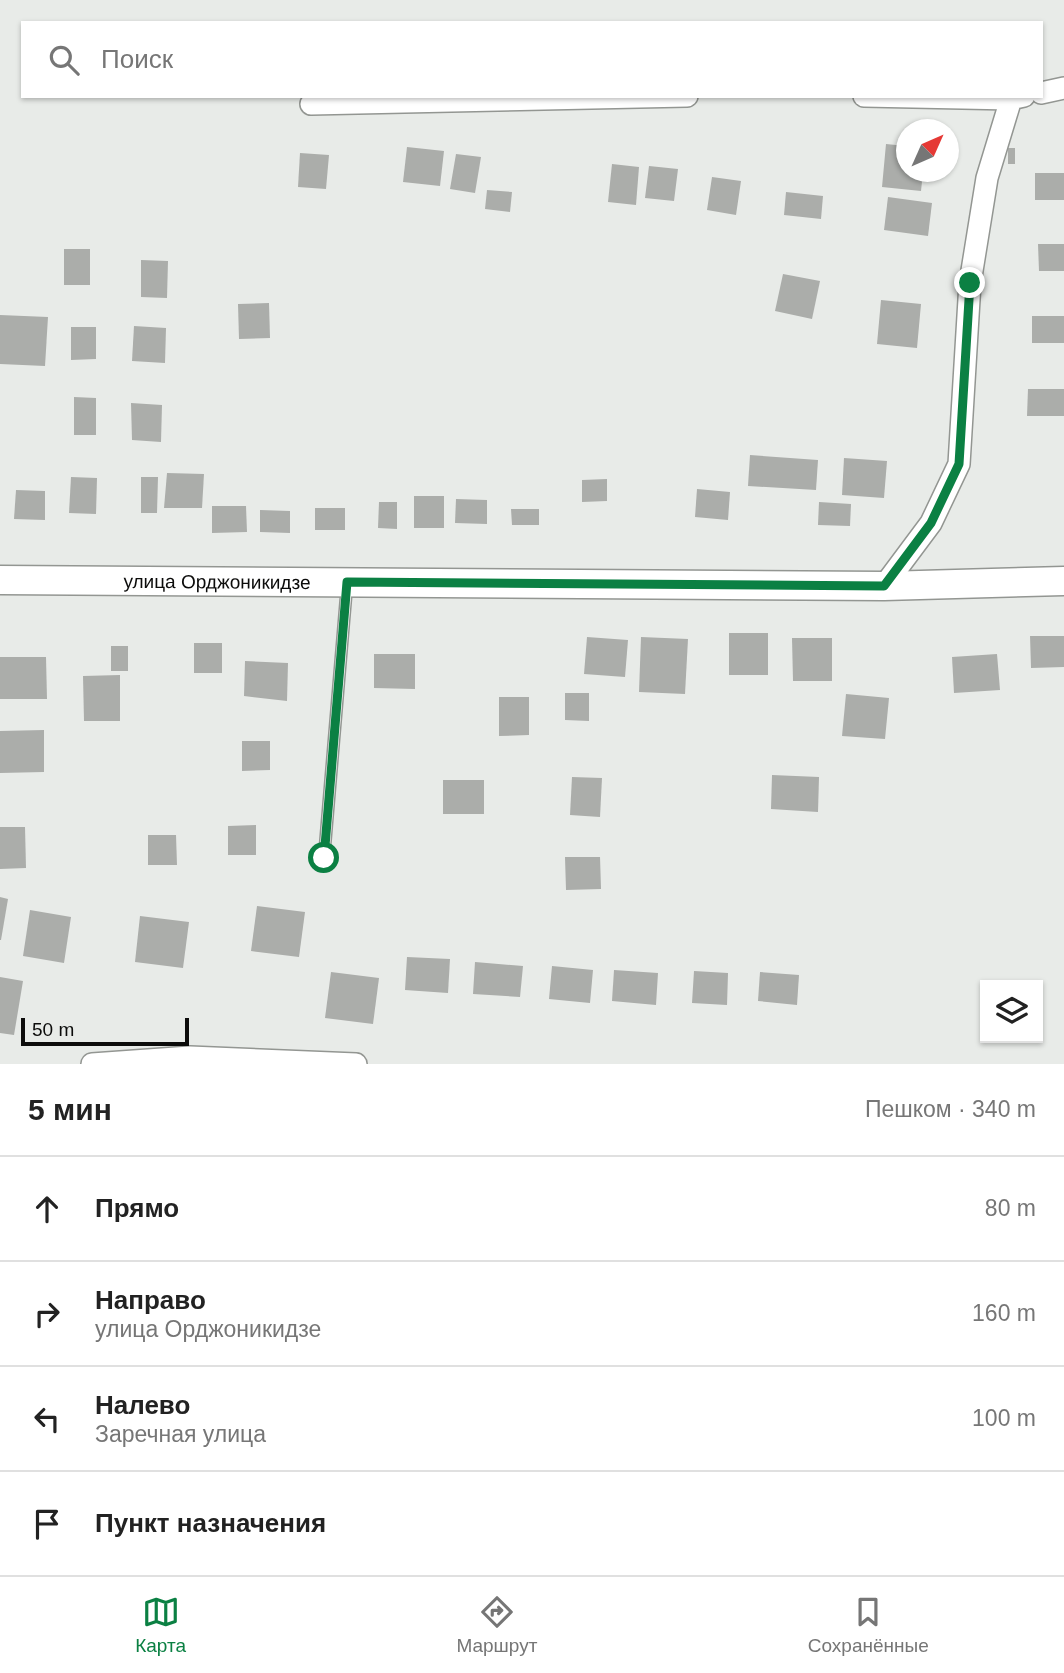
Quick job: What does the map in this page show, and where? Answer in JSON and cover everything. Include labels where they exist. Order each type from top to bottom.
[{"type":"street","points":[[1043,93],[1064,88]]},
{"type":"street","points":[[311,104],[593,98]]},
{"type":"street","points":[[884,586],[931,523],[959,464],[970,283],[987,178],[1018,98]]},
{"type":"street","name":"улица Орджоникидзе","points":[[0,580],[884,586],[1064,582]]},
{"type":"street","points":[[92,1064],[190,1061],[356,1064]]},
{"type":"lane","points":[[324,858],[347,582]]},
{"type":"building","points":[[886,144],[896,145],[896,182],[922,182],[921,191],[882,187]]},
{"type":"building","points":[[407,147],[444,151],[440,186],[403,182]]},
{"type":"building","points":[[1008,148],[1015,148],[1015,164],[1008,164]]},
{"type":"building","points":[[300,153],[329,155],[326,189],[298,187]]},
{"type":"building","points":[[456,154],[481,157],[475,193],[450,189]]},
{"type":"building","points":[[612,164],[639,167],[636,205],[608,202]]},
{"type":"building","points":[[649,166],[678,169],[674,201],[645,198]]},
{"type":"building","points":[[1035,173],[1064,173],[1064,200],[1035,200]]},
{"type":"building","points":[[712,177],[741,181],[736,215],[707,210]]},
{"type":"building","points":[[487,190],[512,192],[510,212],[485,209]]},
{"type":"building","points":[[786,192],[823,196],[821,219],[784,215]]},
{"type":"building","points":[[888,197],[932,203],[928,236],[884,230]]},
{"type":"building","points":[[1038,244],[1064,244],[1064,271],[1039,271]]},
{"type":"building","points":[[64,249],[90,249],[90,285],[64,285]]},
{"type":"building","points":[[141,260],[168,261],[167,298],[141,297]]},
{"type":"building","points":[[783,274],[820,281],[812,319],[775,311]]},
{"type":"building","points":[[881,300],[921,304],[917,348],[877,344]]},
{"type":"building","points":[[269,303],[270,338],[239,339],[238,304]]},
{"type":"building","points":[[0,315],[48,317],[45,366],[0,364]]},
{"type":"building","points":[[1032,316],[1064,316],[1064,343],[1032,343]]},
{"type":"building","points":[[134,326],[166,328],[165,363],[132,361]]},
{"type":"building","points":[[71,327],[96,327],[96,359],[71,360]]},
{"type":"building","points":[[1028,389],[1064,389],[1064,416],[1027,416]]},
{"type":"building","points":[[74,397],[96,398],[96,435],[74,435]]},
{"type":"building","points":[[131,403],[162,405],[161,442],[132,440]]},
{"type":"building","points":[[750,455],[818,460],[816,490],[748,486]]},
{"type":"building","points":[[844,458],[887,461],[884,498],[842,495]]},
{"type":"building","points":[[167,473],[204,474],[202,508],[164,508]]},
{"type":"building","points":[[71,477],[97,478],[96,514],[69,513]]},
{"type":"building","points":[[141,477],[158,477],[157,513],[141,513]]},
{"type":"building","points":[[607,479],[607,501],[582,502],[582,480]]},
{"type":"building","points":[[697,489],[730,492],[728,520],[695,517]]},
{"type":"building","points":[[16,490],[45,491],[45,520],[14,519]]},
{"type":"building","points":[[414,496],[444,496],[444,528],[414,528]]},
{"type":"building","points":[[456,499],[487,500],[487,524],[455,523]]},
{"type":"building","points":[[379,502],[397,502],[397,529],[378,528]]},
{"type":"building","points":[[819,502],[851,504],[850,526],[818,525]]},
{"type":"building","points":[[212,506],[246,506],[247,532],[212,533]]},
{"type":"building","points":[[315,508],[345,508],[345,530],[315,530]]},
{"type":"building","points":[[511,509],[539,509],[539,525],[512,525]]},
{"type":"building","points":[[260,510],[290,511],[290,533],[260,532]]},
{"type":"building","points":[[729,633],[768,633],[768,675],[729,675]]},
{"type":"building","points":[[1030,636],[1064,636],[1064,667],[1031,668]]},
{"type":"building","points":[[587,637],[628,640],[625,677],[584,674]]},
{"type":"building","points":[[641,637],[688,639],[685,694],[639,692]]},
{"type":"building","points":[[792,638],[832,638],[832,681],[793,681]]},
{"type":"building","points":[[194,643],[222,643],[222,673],[194,673]]},
{"type":"building","points":[[111,646],[128,646],[128,671],[111,671]]},
{"type":"building","points":[[374,654],[415,654],[415,689],[374,688]]},
{"type":"building","points":[[997,654],[1000,690],[954,693],[952,657]]},
{"type":"building","points":[[0,657],[46,657],[47,699],[0,699]]},
{"type":"building","points":[[245,661],[288,663],[287,701],[244,696]]},
{"type":"building","points":[[120,675],[120,721],[84,721],[83,676]]},
{"type":"building","points":[[565,693],[589,693],[589,721],[565,720]]},
{"type":"building","points":[[846,694],[889,698],[885,739],[842,736]]},
{"type":"building","points":[[499,697],[529,697],[529,735],[499,736]]},
{"type":"building","points":[[44,730],[44,772],[0,773],[0,731]]},
{"type":"building","points":[[242,741],[270,741],[270,770],[242,771]]},
{"type":"building","points":[[772,775],[819,777],[818,812],[771,809]]},
{"type":"building","points":[[572,777],[602,778],[600,817],[570,815]]},
{"type":"building","points":[[443,780],[484,780],[484,814],[443,814]]},
{"type":"building","points":[[256,825],[256,855],[228,855],[228,826]]},
{"type":"building","points":[[0,827],[25,827],[26,868],[0,869]]},
{"type":"building","points":[[148,835],[176,835],[177,865],[148,865]]},
{"type":"building","points":[[565,857],[600,857],[601,889],[566,890]]},
{"type":"building","points":[[0,897],[8,899],[1,940],[0,940]]},
{"type":"building","points":[[257,906],[305,912],[299,957],[251,951]]},
{"type":"building","points":[[30,910],[71,917],[64,963],[23,956]]},
{"type":"building","points":[[140,916],[189,922],[183,968],[135,962]]},
{"type":"building","points":[[407,957],[450,959],[448,993],[405,990]]},
{"type":"building","points":[[475,962],[523,966],[520,997],[473,994]]},
{"type":"building","points":[[552,966],[593,970],[590,1003],[549,999]]},
{"type":"building","points":[[614,970],[658,973],[656,1005],[612,1001]]},
{"type":"building","points":[[694,971],[728,973],[727,1005],[692,1003]]},
{"type":"building","points":[[331,972],[379,978],[373,1024],[325,1018]]},
{"type":"building","points":[[760,972],[799,975],[797,1005],[758,1001]]},
{"type":"building","points":[[0,977],[23,981],[14,1035],[0,1033]]},
{"type":"route","points":[[324,858],[347,582],[884,586],[931,523],[959,464],[970,283]]}]
